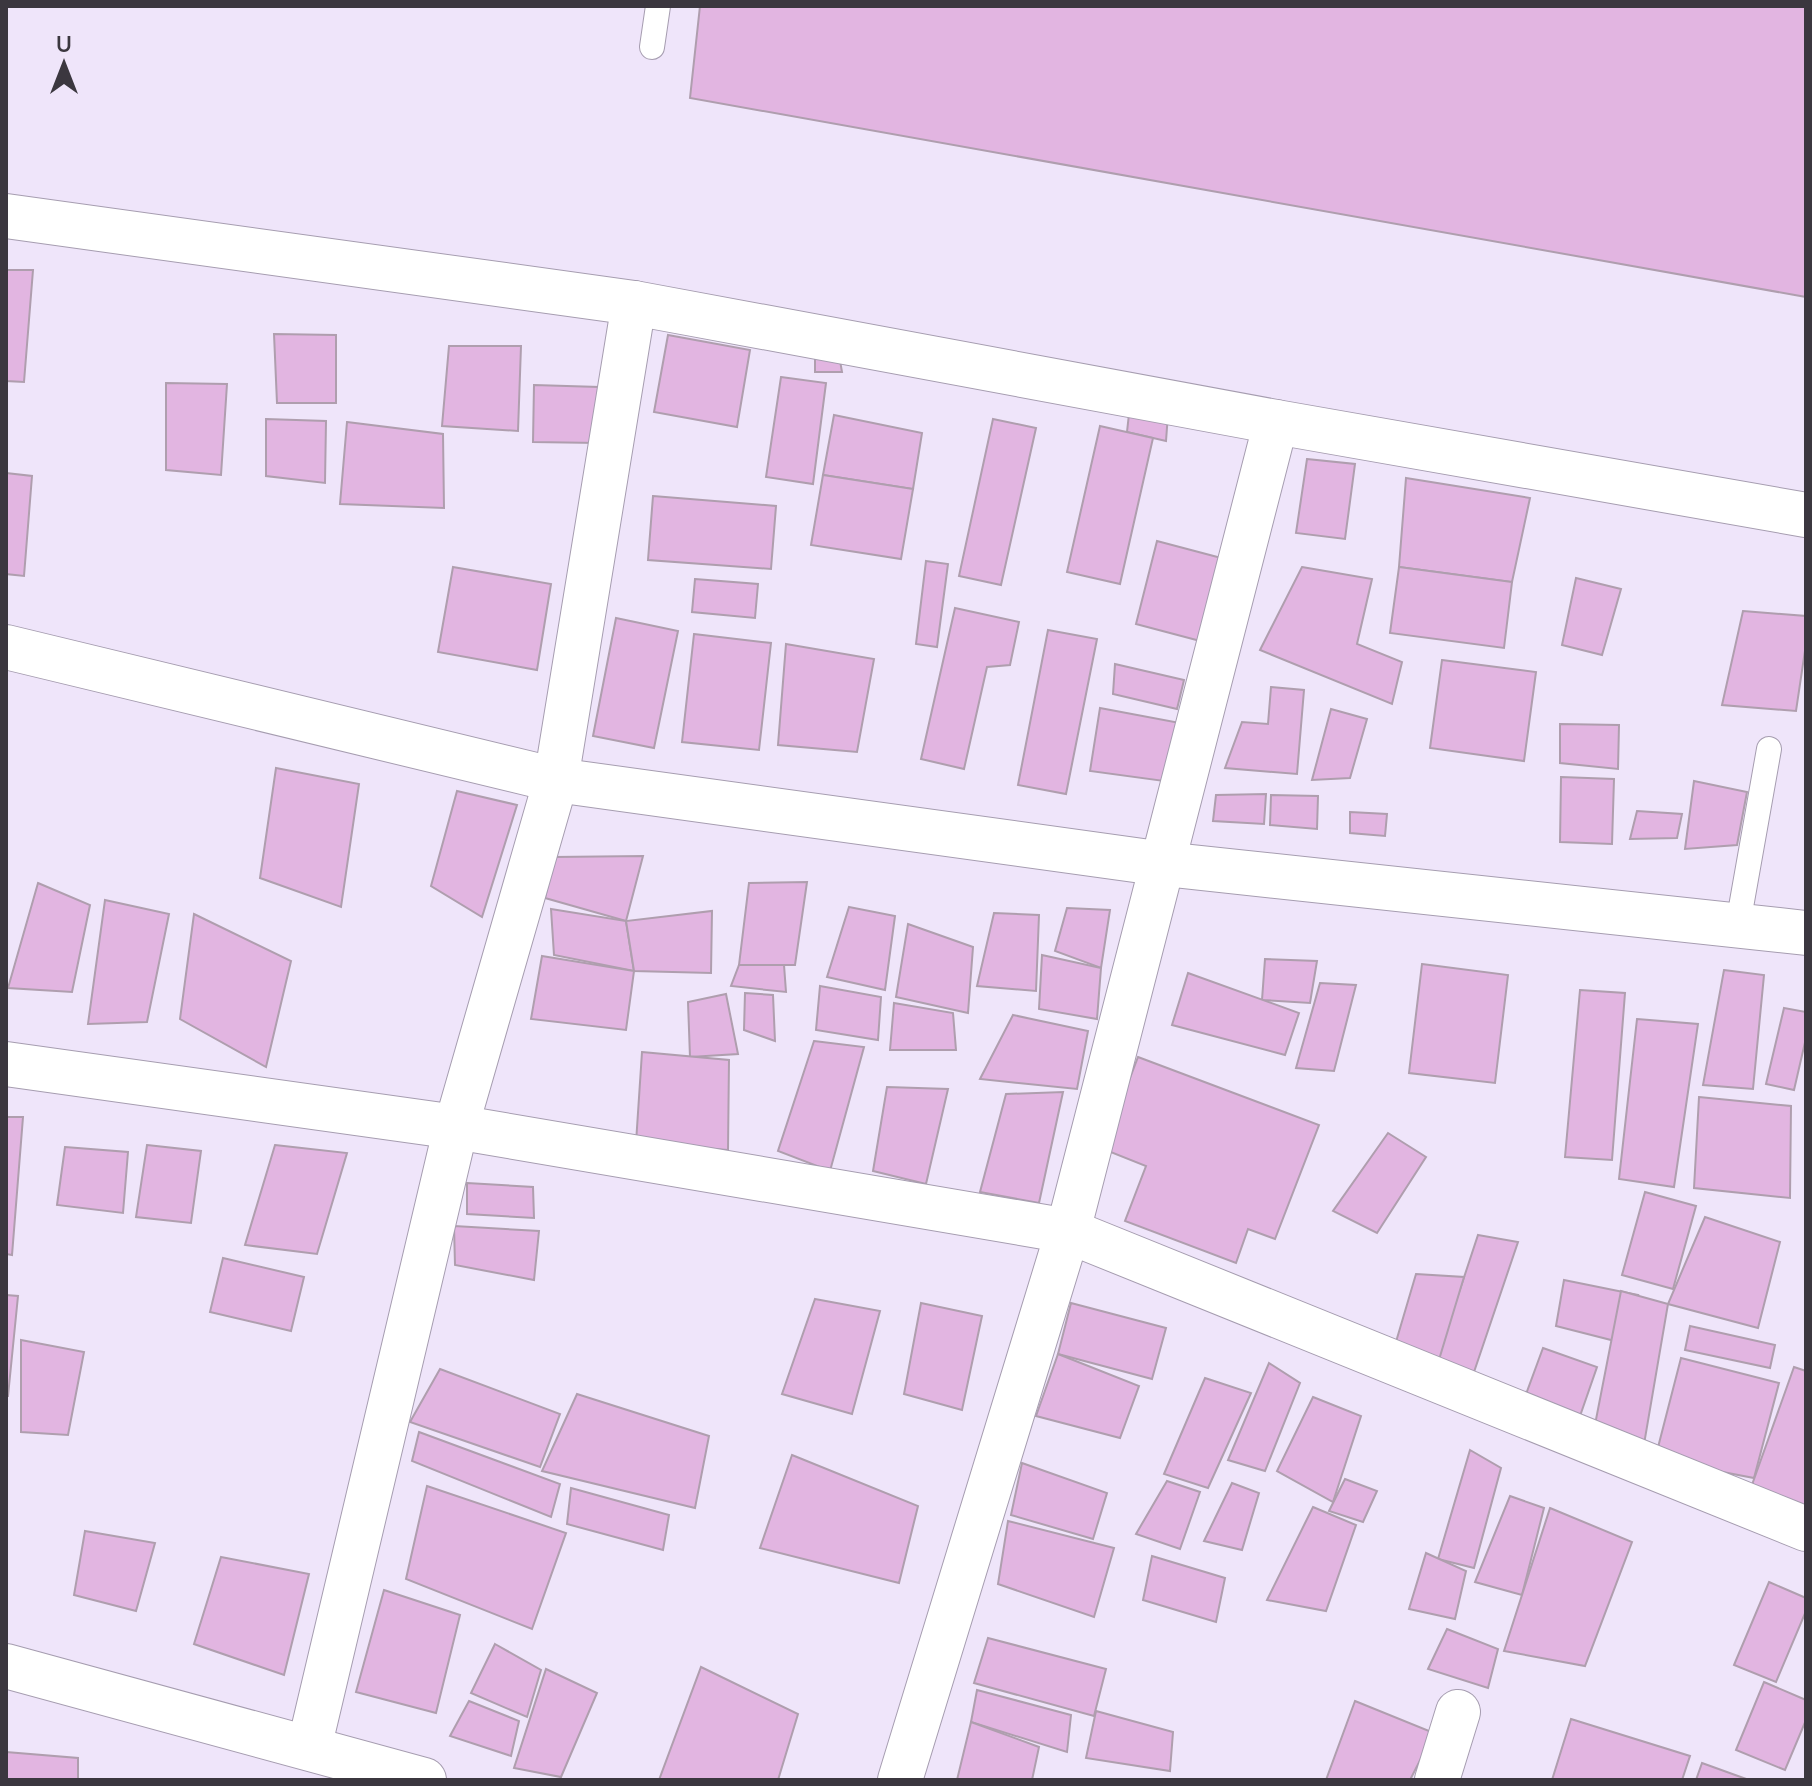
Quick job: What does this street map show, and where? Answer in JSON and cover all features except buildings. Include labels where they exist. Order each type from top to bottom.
[{"type":"street","points":[[6,216],[634,303],[1276,422],[1806,515]]},
{"type":"street","points":[[309,1748],[456,1127],[556,780],[634,303]]},
{"type":"street","points":[[900,1780],[1068,1231],[1276,422]]},
{"type":"street","points":[[6,647],[556,780],[1164,864],[1806,933]]},
{"type":"street","points":[[6,1064],[456,1127],[1068,1231],[1806,1529]]},
{"type":"street","points":[[6,1666],[424,1780]]},
{"type":"street","points":[[1437,1780],[1458,1712]]},
{"type":"lane","points":[[652,47],[658,6]]},
{"type":"lane","points":[[1738,924],[1769,749]]}]
